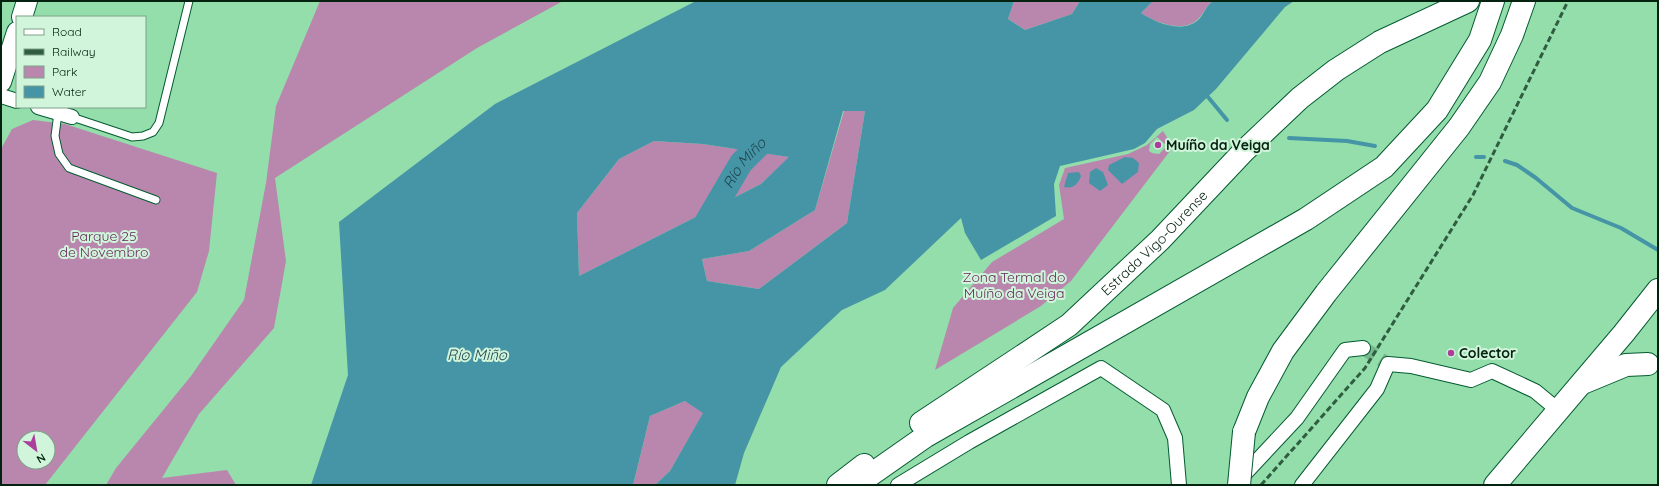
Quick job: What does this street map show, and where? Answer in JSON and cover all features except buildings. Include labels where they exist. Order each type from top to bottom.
[{"type":"highway","name":"Estrada Vigo-Ourense","points":[[838,485],[902,436],[1069,325],[1160,240],[1244,151],[1300,98],[1336,70],[1380,42],[1468,1]]},
{"type":"highway","points":[[856,485],[926,436],[1299,223],[1384,167],[1437,110],[1480,40],[1493,1]]},
{"type":"highway","points":[[1239,485],[1244,432],[1258,397],[1283,352],[1326,293],[1459,127],[1490,82],[1512,35],[1524,1]]},
{"type":"highway","points":[[1495,485],[1624,333],[1658,290]]},
{"type":"highway","points":[[1624,333],[1625,346],[1629,353],[1634,358],[1653,364]]},
{"type":"highway","points":[[1580,384],[1626,365],[1653,364]]},
{"type":"main road","points":[[22,16],[27,1]]},
{"type":"main road","points":[[1,82],[16,35]]},
{"type":"street","points":[[1,96],[16,100]]},
{"type":"street","points":[[41,108],[72,117]]},
{"type":"street","points":[[1234,485],[1297,418],[1344,350],[1363,348]]},
{"type":"street","points":[[1302,485],[1377,389],[1388,364],[1411,366],[1472,380],[1492,371],[1535,391],[1558,410]]},
{"type":"street","points":[[898,485],[969,442],[1101,368],[1163,410],[1175,438],[1179,485]]},
{"type":"lane","points":[[72,117],[132,137],[143,136],[153,132],[159,122],[189,1]]},
{"type":"lane","points":[[58,113],[55,136],[59,154],[69,168],[156,200]]},
{"type":"green space","points":[[320,1],[563,1],[477,48],[275,178],[286,261],[274,328],[199,414],[162,478],[227,470],[236,485],[106,485],[116,468],[191,376],[244,300],[266,183],[276,106]]},
{"type":"green space","points":[[1014,1],[1080,1],[1072,14],[1025,30],[1008,19]]},
{"type":"green space","points":[[1153,1],[1213,1],[1203,14],[1193,23],[1178,26],[1162,23],[1141,13]]},
{"type":"green space","points":[[844,111],[865,111],[847,223],[759,289],[707,281],[702,259],[749,251],[815,210]]},
{"type":"green space","name":"Parque 25 de Novembro","points":[[33,120],[65,124],[217,173],[209,251],[197,292],[45,485],[1,485],[1,149],[12,129]]},
{"type":"green space","name":"Zona Termal do Muíño da Veiga","points":[[1163,131],[1173,147],[1071,281],[1041,306],[935,370],[953,308],[992,262],[1064,219],[1059,185],[1065,168],[1128,154],[1147,145]],"holes":[[[1157,137],[1167,146],[1159,154],[1149,151],[1150,144]]]},
{"type":"green space","points":[[654,141],[703,144],[790,157],[761,184],[579,276],[577,213],[619,159]]},
{"type":"green space","points":[[685,401],[704,412],[670,471],[655,485],[633,485],[650,416]]},
{"type":"water","name":"Río Miño","points":[[696,1],[1014,1],[1008,19],[1025,30],[1072,14],[1080,1],[1153,1],[1141,13],[1170,26],[1179,27],[1194,23],[1200,18],[1213,1],[1294,1],[1285,7],[1216,89],[1194,110],[1157,129],[1145,143],[1134,149],[1060,166],[1054,184],[1056,216],[981,260],[965,233],[961,218],[885,290],[842,310],[781,367],[744,453],[735,485],[655,485],[670,471],[703,413],[685,401],[650,416],[633,485],[311,485],[348,375],[339,222],[495,104]],"holes":[[[843,111],[865,111],[847,223],[759,289],[707,281],[702,259],[749,251],[815,210]],[[654,141],[703,144],[789,157],[761,184],[579,276],[577,213],[619,159]]]},
{"type":"water","points":[[1125,157],[1133,158],[1139,163],[1138,172],[1122,184],[1108,170],[1109,165]]},
{"type":"water","points":[[1096,168],[1103,172],[1108,185],[1100,191],[1089,183],[1090,172]]},
{"type":"water","points":[[1079,172],[1081,176],[1077,184],[1073,187],[1064,187],[1068,173]]},
{"type":"waterway","points":[[1208,97],[1227,120]]},
{"type":"waterway","name":"Río Miño","points":[[700,233],[741,163],[775,129]]},
{"type":"waterway","points":[[1289,138],[1347,141],[1375,146]]},
{"type":"waterway","points":[[1476,157],[1484,157]]},
{"type":"waterway","points":[[1505,161],[1517,165],[1536,178],[1572,208],[1621,228],[1658,250]]},
{"type":"tunnel","points":[[1363,348],[1388,364]]},
{"type":"railway","points":[[1261,485],[1365,368],[1473,195],[1568,1]]},
{"type":"place","name":"Muíño da Veiga","points":[[1158,145]]},
{"type":"place","name":"Colector","points":[[1451,353]]}]
